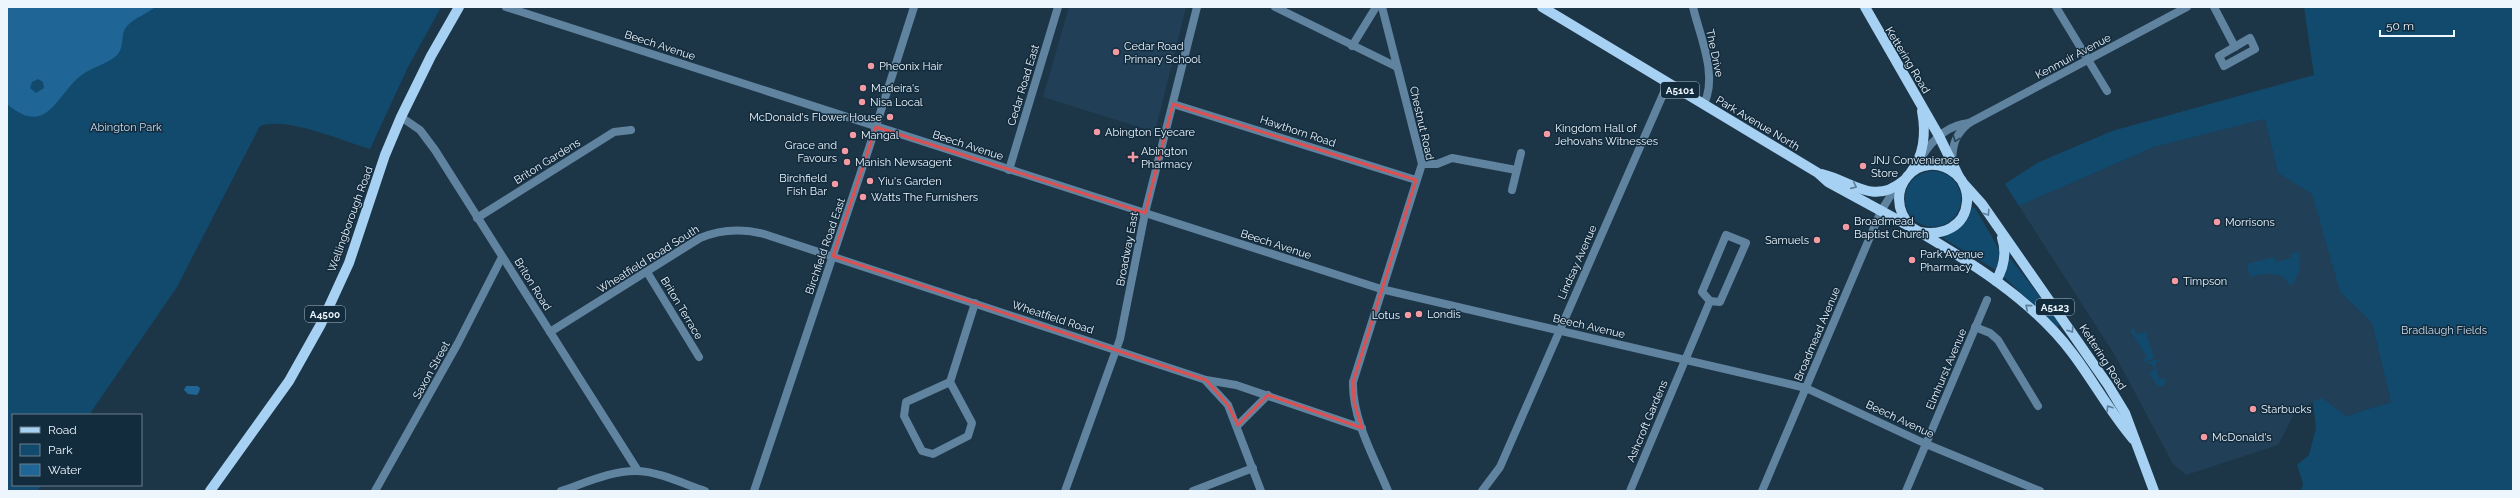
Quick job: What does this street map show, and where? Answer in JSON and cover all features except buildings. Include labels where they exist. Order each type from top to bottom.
[{"type":"main road","name":"Wellingborough Road","points":[[210,491],[289,381],[320,324],[349,263],[383,161],[401,117],[431,56],[459,7]]},
{"type":"main road","name":"Park Avenue North","points":[[1542,7],[1818,173],[1828,182],[1911,226]]},
{"type":"main road","name":"Kettering Road","points":[[1865,7],[1939,136],[1961,179],[1982,204],[2001,234],[2064,319],[2108,385],[2124,413],[2154,491]]},
{"type":"main road","name":"Kettering Road","points":[[1908,176],[1917,164],[1924,131],[1920,104]]},
{"type":"main road","points":[[1896,187],[1908,176],[1931,165],[1950,169],[1961,179],[1966,189],[1967,206],[1959,222],[1941,233],[1920,232],[1911,226],[1904,219],[1898,200],[1908,176]]},
{"type":"main road","name":"Park Avenue North","points":[[1818,173],[1873,193],[1896,187]]},
{"type":"main road","name":"Kettering Road","points":[[1920,232],[1996,281],[2049,326],[2073,354],[2119,422],[2133,439]]},
{"type":"main road","name":"Kettering Road","points":[[1996,281],[2002,272],[2005,257],[2001,234]]},
{"type":"street","name":"Beech Avenue","points":[[506,7],[1381,289],[1806,388],[1926,444],[2040,491]]},
{"type":"street","name":"Birchfield Road East","points":[[754,491],[876,127],[914,7]]},
{"type":"street","name":"Cedar Road East","points":[[1009,170],[1058,7]]},
{"type":"street","name":"Broadway East","points":[[1064,491],[1117,350],[1133,281],[1145,213],[1197,7]]},
{"type":"street","points":[[1275,7],[1397,67]]},
{"type":"street","points":[[1352,46],[1376,7]]},
{"type":"street","name":"Chestnut Road","points":[[1382,7],[1422,164],[1381,289],[1353,382],[1354,402],[1362,428],[1388,491]]},
{"type":"street","name":"The Drive","points":[[1693,7],[1710,77],[1709,94],[1704,104]]},
{"type":"street","points":[[2056,7],[2107,91]]},
{"type":"street","name":"Kenmuir Avenue","points":[[1952,160],[1953,143],[1958,133],[1969,123],[2187,7]]},
{"type":"street","points":[[2214,7],[2235,47]]},
{"type":"street","name":"Lindsay Avenue","points":[[1482,491],[1500,467],[1668,83]]},
{"type":"street","name":"Hawthorn Road","points":[[1173,104],[1416,180]]},
{"type":"street","name":"Briton Road","points":[[401,117],[414,125],[427,138],[638,471]]},
{"type":"street","name":"Kenmuir Avenue","points":[[1917,164],[1934,139],[1959,124],[1969,123]]},
{"type":"street","name":"Briton Gardens","points":[[477,218],[614,132],[630,130]]},
{"type":"street","points":[[1512,190],[1521,152]]},
{"type":"street","points":[[1422,164],[1437,164],[1452,158],[1516,170]]},
{"type":"street","name":"Broadmead Avenue","points":[[1762,491],[1881,211],[1896,187]]},
{"type":"street","name":"Wheatfield Road South","points":[[550,332],[700,238],[729,230],[755,231],[833,256]]},
{"type":"street","points":[[1726,235],[1746,243],[1720,302],[1710,301],[1702,292],[1726,235]]},
{"type":"street","name":"Wheatfield Road","points":[[833,256],[1206,380],[1236,385],[1362,428]]},
{"type":"street","name":"Saxon Street","points":[[375,491],[451,356],[502,257]]},
{"type":"street","name":"Briton Terrace","points":[[647,272],[699,357]]},
{"type":"street","name":"Elmhurst Avenue","points":[[1906,491],[1987,300]]},
{"type":"street","name":"Ashcroft Gardens","points":[[1630,491],[1710,301]]},
{"type":"street","points":[[950,382],[906,402],[904,416],[922,451],[933,454],[968,436],[972,423],[950,382],[975,302]]},
{"type":"street","points":[[1975,327],[1990,333],[1998,340],[2038,406]]},
{"type":"street","points":[[1206,380],[1228,405],[1238,425],[1261,491]]},
{"type":"street","points":[[1238,425],[1268,395]]},
{"type":"street","points":[[1193,491],[1253,468]]},
{"type":"street","points":[[561,491],[609,475],[638,471],[657,475],[705,491]]},
{"type":"highlighted area","points":[[1173,104],[1416,180],[1353,382],[1354,402],[1362,428],[1268,395],[1238,425],[1228,405],[1206,380],[833,256],[876,127],[1145,213]]},
{"type":"shaded area","name":"Cedar Road Primary School","points":[[1069,7],[1186,7],[1155,132],[1043,97]]},
{"type":"shaded area","points":[[2265,119],[2278,173],[2312,193],[2340,292],[2372,323],[2391,402],[2346,416],[2313,402],[2294,414],[2278,445],[2186,475],[2173,464],[2116,357],[2019,206],[2154,147]]},
{"type":"green space","name":"Abington Park","points":[[7,7],[441,7],[408,67],[370,149],[299,127],[284,124],[260,126],[177,287],[90,414],[12,414],[12,486],[41,486],[37,491],[7,491]]},
{"type":"green space","name":"Bradlaugh Fields","points":[[2304,7],[2513,7],[2513,491],[2301,491],[2303,483],[2297,465],[2309,455],[2316,428],[2313,402],[2322,398],[2346,416],[2391,402],[2372,323],[2340,292],[2312,194],[2278,173],[2265,119],[2154,147],[2019,206],[2005,184],[2037,163],[2112,131],[2314,75]]},
{"type":"green space","points":[[1928,171],[1938,171],[1953,179],[1959,188],[1961,199],[1959,210],[1953,219],[1938,227],[1928,227],[1917,222],[1910,215],[1905,204],[1905,194],[1910,183],[1917,176]]},
{"type":"green space","points":[[1972,207],[1975,208],[2000,251],[1996,270],[1943,238],[1944,235],[1955,231],[1966,222]]},
{"type":"green space","points":[[2300,251],[2299,271],[2293,285],[2289,285],[2286,280],[2278,275],[2260,274],[2250,277],[2247,264],[2274,257],[2276,262],[2291,258],[2291,254]]},
{"type":"green space","points":[[2010,258],[2061,324],[2057,327],[2004,277]]},
{"type":"green space","points":[[2133,328],[2136,334],[2146,332],[2154,359],[2141,362],[2147,357],[2130,330]]},
{"type":"green space","points":[[2161,359],[2161,361],[2155,362],[2159,380],[2165,378],[2165,384],[2161,387],[2157,385],[2149,373],[2155,369],[2151,364],[2143,363]]},
{"type":"water","points":[[7,7],[155,7],[127,26],[123,33],[121,49],[116,56],[79,77],[49,111],[41,115],[31,117],[20,113],[7,104]],"holes":[[[38,79],[43,82],[44,88],[36,93],[30,88],[32,82]]]},
{"type":"water","points":[[186,386],[197,386],[200,388],[199,392],[197,395],[188,394],[184,390]]},
{"type":"place","name":"Cedar Road Primary School","points":[[1116,52]]},
{"type":"place","name":"Pheonix Hair","points":[[871,66]]},
{"type":"place","name":"Madeira's","points":[[863,88]]},
{"type":"place","name":"Nisa Local","points":[[862,102]]},
{"type":"place","name":"McDonald's Flower House","points":[[890,117]]},
{"type":"place","name":"Abington Eyecare","points":[[1097,132]]},
{"type":"place","name":"Kingdom Hall of Jehovahs Witnesses","points":[[1547,134]]},
{"type":"place","name":"Mangal","points":[[853,135]]},
{"type":"place","name":"Grace and Favours","points":[[845,151]]},
{"type":"place","name":"Abington Pharmacy","points":[[1133,157]]},
{"type":"place","name":"Manish Newsagent","points":[[847,162]]},
{"type":"place","name":"JNJ Convenience Store","points":[[1863,166]]},
{"type":"place","name":"Yiu's Garden","points":[[870,181]]},
{"type":"place","name":"Birchfield Fish Bar","points":[[835,184]]},
{"type":"place","name":"Watts The Furnishers","points":[[863,197]]},
{"type":"place","name":"Morrisons","points":[[2217,222]]},
{"type":"place","name":"Broadmead Baptist Church","points":[[1846,227]]},
{"type":"place","name":"Samuels","points":[[1817,240]]},
{"type":"place","name":"Park Avenue Pharmacy","points":[[1912,260]]},
{"type":"place","name":"Timpson","points":[[2175,281]]},
{"type":"place","name":"Londis","points":[[1419,314]]},
{"type":"place","name":"Lotus","points":[[1408,315]]},
{"type":"place","name":"Starbucks","points":[[2253,409]]},
{"type":"place","name":"McDonald's","points":[[2204,437]]}]
